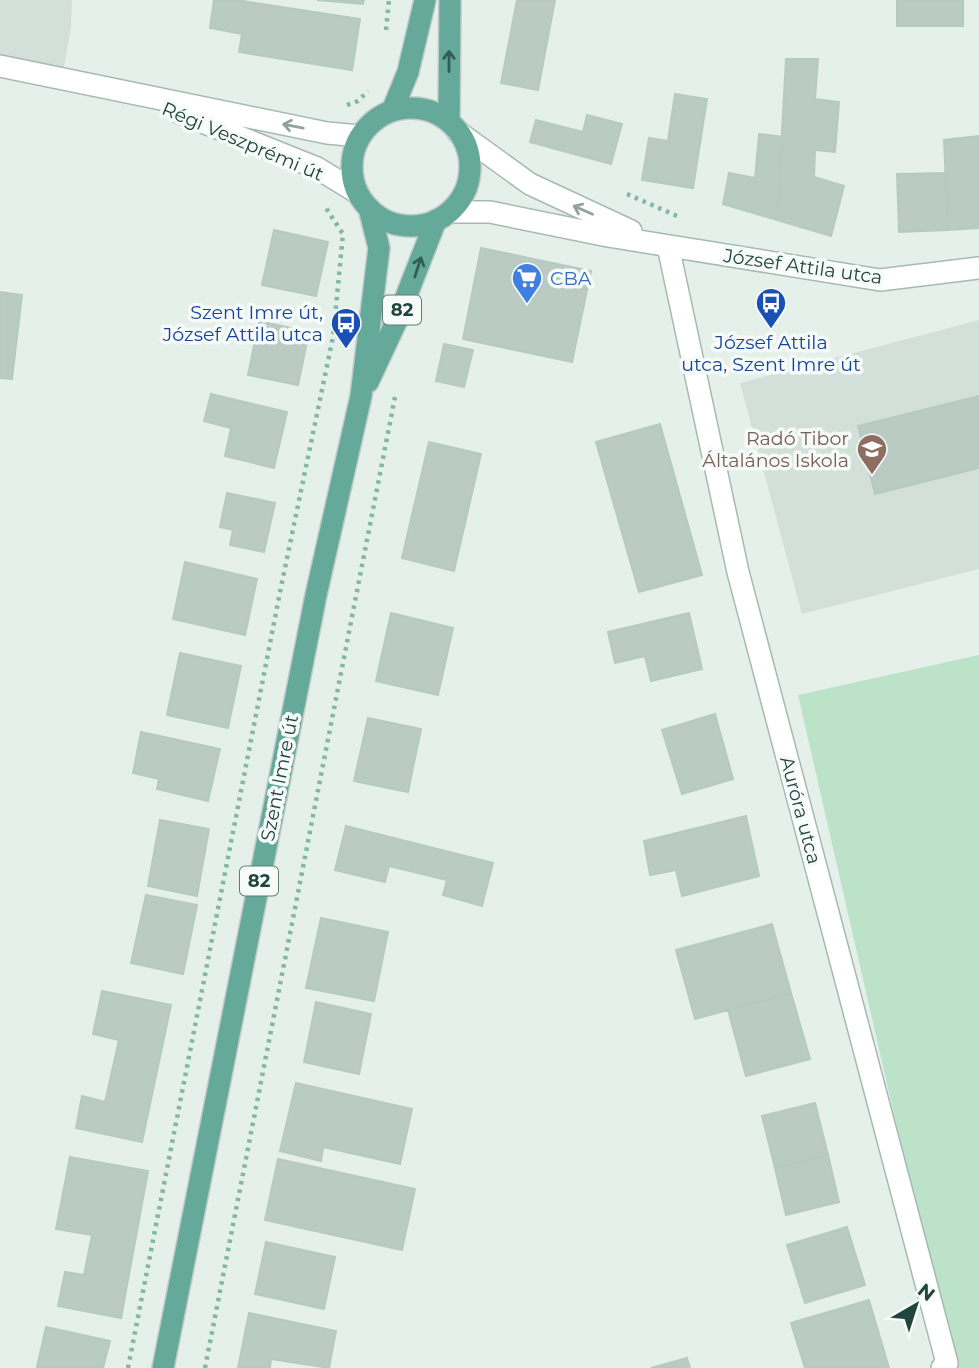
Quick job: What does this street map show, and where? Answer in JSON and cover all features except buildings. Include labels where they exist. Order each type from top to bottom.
[{"type":"main road","points":[[392,111],[408,72],[425,0]]},
{"type":"main road","name":"82","points":[[443,216],[461,198],[469,173],[467,147],[454,127],[450,0]]},
{"type":"main road","points":[[360,136],[366,128],[392,111],[418,108],[435,113],[454,127]]},
{"type":"main road","name":"82","points":[[360,136],[352,159],[353,176],[364,200]]},
{"type":"main road","points":[[364,200],[383,219],[401,225],[419,225],[443,216]]},
{"type":"main road","name":"Szent Imre út","points":[[163,1368],[313,608],[361,396],[379,248],[364,200]]},
{"type":"main road","name":"Szent Imre út","points":[[361,396],[443,216]]},
{"type":"street","name":"Régi Veszprémi út","points":[[0,66],[327,133],[360,136]]},
{"type":"street","name":"Régi Veszprémi út","points":[[126,92],[306,164],[364,200]]},
{"type":"street","name":"József Attila utca","points":[[454,127],[530,184],[616,225],[668,246]]},
{"type":"street","name":"József Attila utca","points":[[443,216],[490,212],[668,246],[880,280],[979,268]]},
{"type":"street","name":"Auróra utca","points":[[668,246],[738,572],[947,1363],[942,1368]]},
{"type":"path","points":[[386,35],[389,0]]},
{"type":"path","points":[[342,107],[358,101],[374,85]]},
{"type":"path","points":[[128,1368],[281,587],[333,337],[343,234],[323,203]]},
{"type":"path","points":[[205,1368],[396,392]]},
{"type":"shaded area","points":[[0,0],[72,0],[71,27],[62,78],[0,66]]},
{"type":"shaded area","name":"Radó Tibor Általános Iskola","points":[[979,320],[979,569],[802,614],[740,383]]},
{"type":"green space","points":[[979,655],[979,1368],[952,1368],[798,695]]},
{"type":"place","name":"CBA","points":[[527,305]]},
{"type":"place","name":"József Attila utca, Szent Imre út","points":[[771,330]]},
{"type":"place","name":"Szent Imre út, József Attila utca","points":[[346,350]]},
{"type":"place","name":"Radó Tibor Általános Iskola","points":[[872,476]]}]
